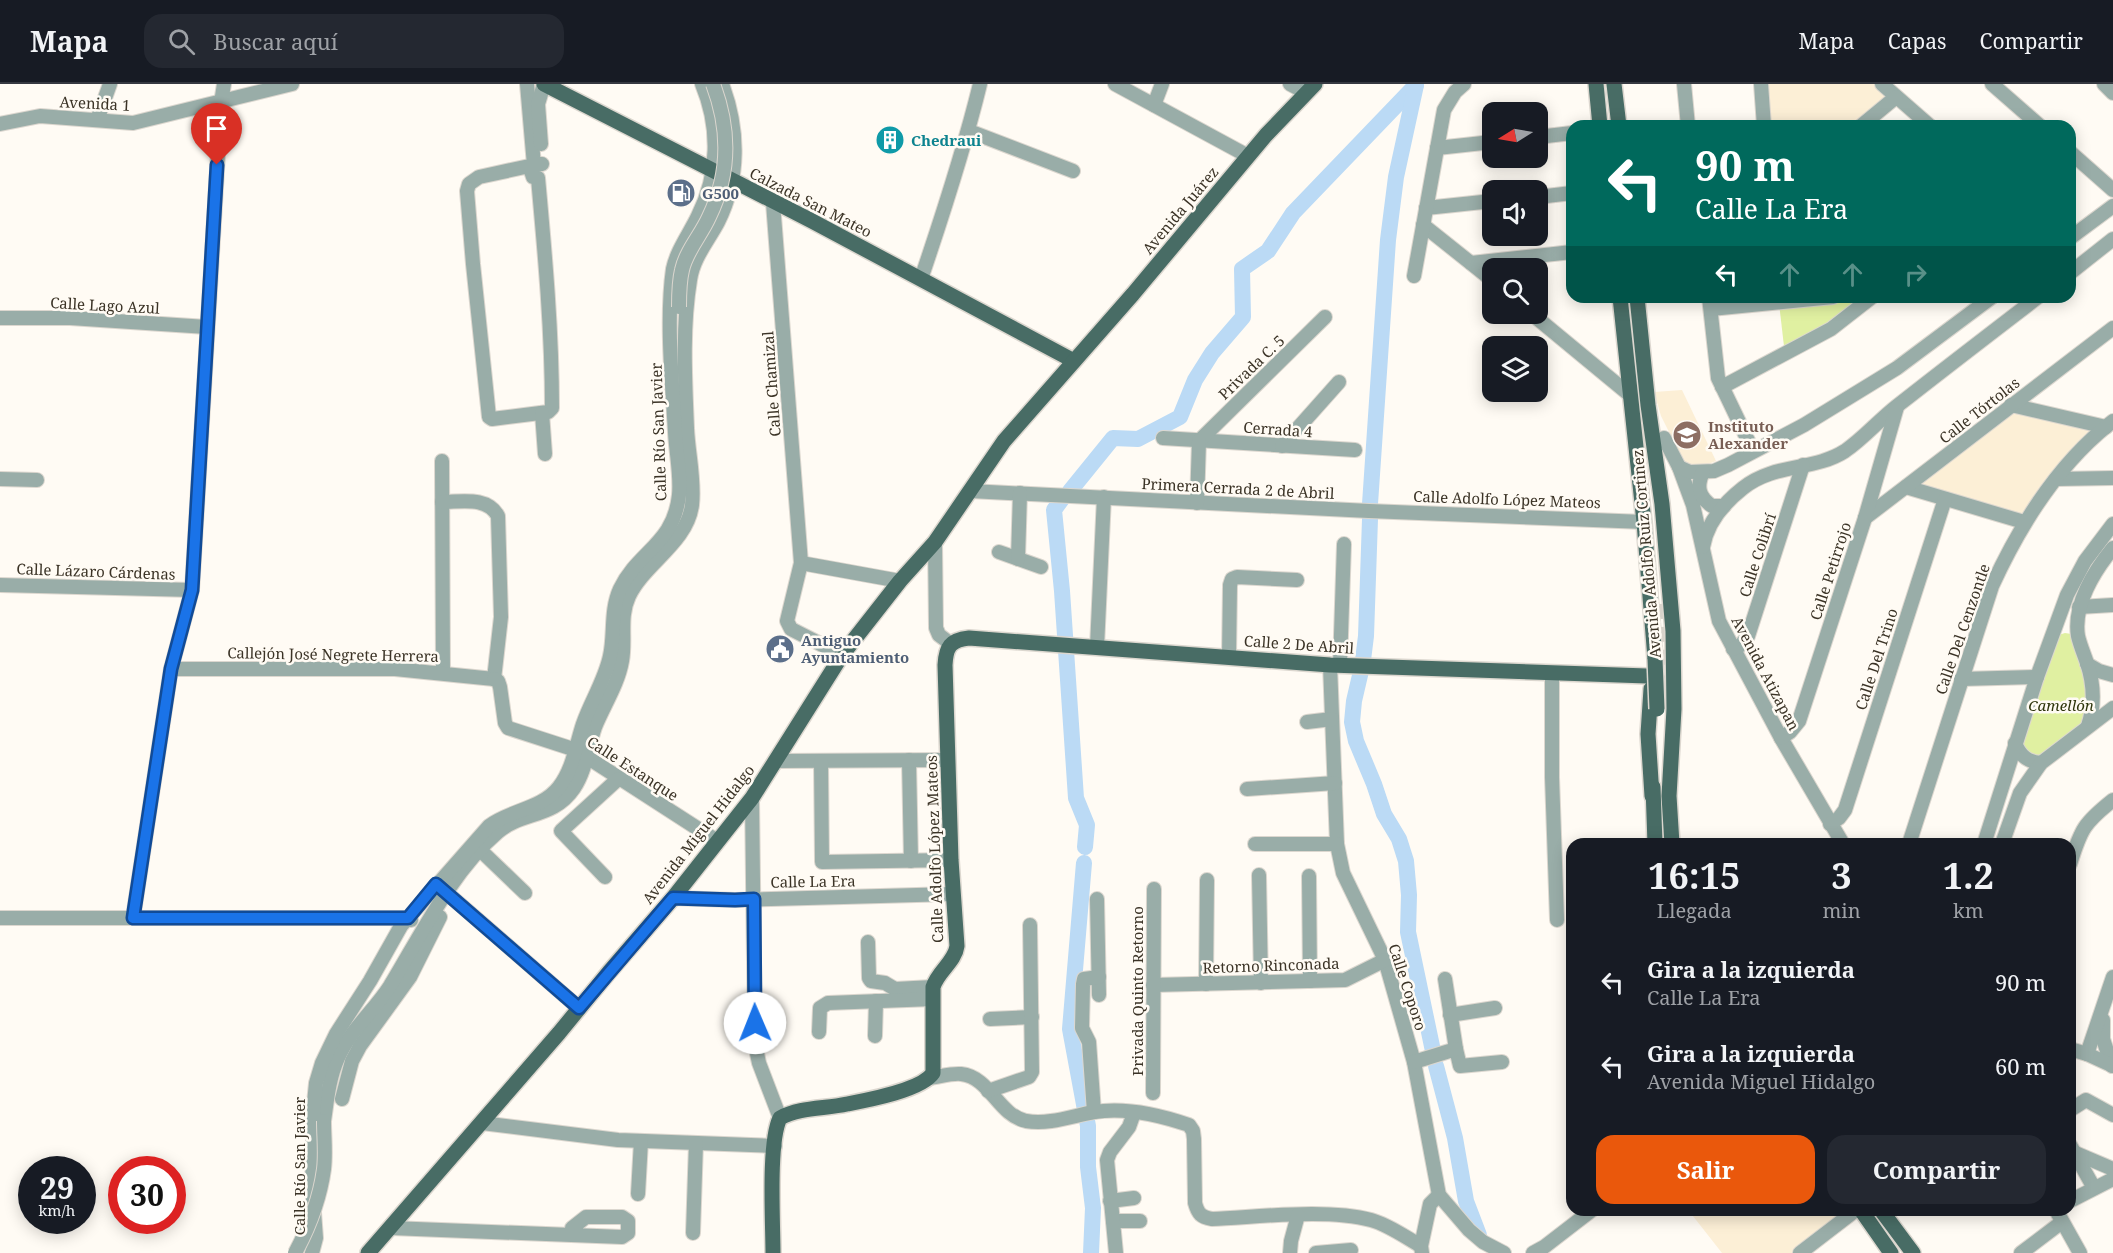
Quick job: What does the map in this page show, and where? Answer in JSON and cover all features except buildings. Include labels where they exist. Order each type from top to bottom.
[{"type":"main road","name":"Calzada San Mateo","points":[[544,84],[921,279],[1074,361]]},
{"type":"main road","points":[[1596,84],[1599,120]]},
{"type":"main road","points":[[1614,84],[1617,120]]},
{"type":"main road","name":"Avenida Juárez","points":[[1074,361],[1248,156],[1310,88]]},
{"type":"main road","name":"Avenida Adolfo Ruiz Cortinez","points":[[1621,303],[1644,522],[1655,659],[1657,709],[1652,796]]},
{"type":"main road","name":"Avenida Adolfo Ruiz Cortinez","points":[[1638,303],[1648,405],[1662,504],[1670,596],[1674,671],[1669,796],[1672,838]]},
{"type":"main road","points":[[1060,354],[1063,373]]},
{"type":"main road","name":"Avenida Miguel Hidalgo","points":[[368,1253],[673,898],[752,798],[842,655],[900,580],[935,542],[1004,441],[1074,361]]},
{"type":"main road","points":[[1661,597],[1662,504]]},
{"type":"main road","name":"Calle 2 De Abril","points":[[951,644],[969,638],[1335,665],[1647,676]]},
{"type":"main road","name":"Calle Adolfo López Mateos","points":[[933,993],[939,974],[956,953],[945,665],[951,644]]},
{"type":"main road","points":[[1553,674],[1578,681],[1642,682],[1649,685],[1648,734],[1655,838]]},
{"type":"main road","points":[[773,1253],[775,1146],[777,1124],[780,1118],[801,1110],[847,1104],[914,1087],[929,1078],[933,1073],[933,993]]},
{"type":"main road","points":[[1865,1216],[1891,1253]]},
{"type":"main road","points":[[1885,1216],[1913,1253]]},
{"type":"street","points":[[98,120],[110,84]]},
{"type":"street","points":[[133,918],[171,669],[192,590],[224,84]]},
{"type":"street","name":"Avenida 1","points":[[0,124],[40,116],[133,123],[292,84]]},
{"type":"street","points":[[527,84],[538,169],[552,367],[552,408],[551,411],[542,413],[492,419],[489,417],[472,264],[467,191],[469,184],[478,177],[538,169]]},
{"type":"street","points":[[538,169],[538,104],[544,84]]},
{"type":"street","name":"Calle Río San Javier","points":[[582,753],[583,724],[611,654],[616,598],[629,574],[668,532],[677,508],[679,478],[671,344],[671,288],[674,266],[708,193],[716,153],[714,123],[702,84]]},
{"type":"street","name":"Calle Río San Javier","points":[[671,344],[678,325],[682,269],[709,218],[724,175],[725,132],[713,84]]},
{"type":"street","name":"Calle Río San Javier","points":[[295,1253],[307,1231],[318,1200],[324,1167],[324,1121],[330,1084],[338,1057],[353,1032],[390,986],[445,891],[500,818],[536,805],[548,798],[558,788],[582,753],[621,665],[623,620],[630,595],[638,582],[681,533],[691,509],[693,495],[687,429],[688,297],[696,258],[718,222],[733,182],[735,155],[732,117],[722,84]]},
{"type":"street","points":[[921,279],[948,201],[980,84]]},
{"type":"street","points":[[1115,84],[1248,156]]},
{"type":"street","points":[[1154,105],[1162,84]]},
{"type":"street","points":[[1290,84],[1310,88]]},
{"type":"street","points":[[1414,276],[1444,110],[1455,92],[1464,84]]},
{"type":"street","points":[[1684,84],[1687,120]]},
{"type":"street","points":[[1761,84],[1764,120]]},
{"type":"street","points":[[1882,84],[1923,120]]},
{"type":"street","points":[[1992,84],[2033,120]]},
{"type":"street","points":[[2103,84],[2113,93]]},
{"type":"street","points":[[1868,120],[1896,97]]},
{"type":"street","points":[[969,131],[1073,171]]},
{"type":"street","points":[[1548,136],[1566,135]]},
{"type":"street","points":[[1437,148],[1482,143]]},
{"type":"street","points":[[716,153],[724,160],[735,155]]},
{"type":"street","points":[[2076,157],[2113,190]]},
{"type":"street","points":[[708,193],[717,190],[726,202]]},
{"type":"street","points":[[1548,195],[1566,194]]},
{"type":"street","points":[[1426,208],[1482,202]]},
{"type":"street","name":"Calle Chamizal","points":[[773,203],[801,563],[787,621],[791,629],[842,655]]},
{"type":"street","points":[[2076,234],[2113,206]]},
{"type":"street","points":[[1424,225],[1482,272]]},
{"type":"street","points":[[2076,268],[2113,239]]},
{"type":"street","points":[[1471,263],[1566,253]]},
{"type":"street","points":[[1710,303],[1716,367],[1722,387],[1753,451]]},
{"type":"street","points":[[1722,387],[1831,329],[1864,303]]},
{"type":"street","points":[[1679,467],[1690,472],[1703,472],[1728,465],[1831,410],[1897,368],[1984,303]]},
{"type":"street","points":[[1702,552],[1705,536],[1712,521],[1740,490],[1768,473],[1843,452],[2030,303]]},
{"type":"street","name":"Privada C. 5","points":[[1199,441],[1325,317]]},
{"type":"street","name":"Calle Lago Azul","points":[[0,318],[70,318],[207,327]]},
{"type":"street","points":[[1544,324],[1630,395]]},
{"type":"street","name":"Calle Río San Javier","points":[[678,325],[686,344]]},
{"type":"street","name":"Calle Tórtolas","points":[[1864,518],[2113,328]]},
{"type":"street","points":[[1282,446],[1339,382]]},
{"type":"street","points":[[2012,405],[2110,424]]},
{"type":"street","name":"Calle Petirrojo","points":[[1782,738],[1799,721],[1897,407]]},
{"type":"street","points":[[542,413],[545,454]]},
{"type":"street","name":"Calle Del Cenzontle","points":[[1911,838],[1992,586],[2024,522],[2056,479],[2078,454],[2110,424]]},
{"type":"street","name":"Cerrada 4","points":[[1163,438],[1355,450]]},
{"type":"street","name":"Avenida Atizapan","points":[[1664,438],[1679,467],[1693,505],[1719,621],[1839,838]]},
{"type":"street","points":[[1197,503],[1199,441]]},
{"type":"street","points":[[442,461],[443,672]]},
{"type":"street","name":"Calle Colibrí","points":[[1733,648],[1741,645],[1748,636],[1803,465]]},
{"type":"street","points":[[1703,472],[1699,480],[1701,495],[1712,506],[1724,506]]},
{"type":"street","points":[[2056,479],[2113,478]]},
{"type":"street","points":[[0,479],[37,480]]},
{"type":"street","points":[[1906,487],[2024,522]]},
{"type":"street","name":"Primera Cerrada 2 de Abril","points":[[970,491],[1369,511]]},
{"type":"street","points":[[1018,559],[1020,493]]},
{"type":"street","points":[[1097,647],[1104,496]]},
{"type":"street","name":"Calle Del Trino","points":[[1830,824],[1845,810],[1945,499]]},
{"type":"street","points":[[442,502],[484,503],[493,508],[498,516],[501,617],[494,679]]},
{"type":"street","name":"Calle Adolfo López Mateos","points":[[1369,511],[1644,522]]},
{"type":"street","points":[[1986,838],[2037,677],[2067,595],[2085,561],[2113,524]]},
{"type":"street","points":[[935,542],[936,628],[939,635],[951,644]]},
{"type":"street","name":"Calle Coporo","points":[[1344,544],[1332,719],[1337,844],[1343,873],[1385,960],[1414,1062],[1439,1195]]},
{"type":"street","points":[[2088,726],[2093,712],[2093,696],[2087,664],[2078,635],[2079,607],[2090,582],[2113,548]]},
{"type":"street","points":[[999,552],[1041,567]]},
{"type":"street","points":[[801,563],[900,580]]},
{"type":"street","points":[[1229,657],[1232,579],[1297,580]]},
{"type":"street","name":"Calle Lázaro Cárdenas","points":[[0,585],[192,590]]},
{"type":"street","points":[[2079,607],[2113,605]]},
{"type":"street","points":[[2052,637],[2065,633],[2078,635]]},
{"type":"street","points":[[2087,664],[2113,675]]},
{"type":"street","name":"Callejón José Negrete Herrera","points":[[171,669],[395,669],[443,672],[494,679]]},
{"type":"street","points":[[1553,674],[1552,777],[1557,920]]},
{"type":"street","points":[[1962,679],[2037,677]]},
{"type":"street","name":"Calle Estanque","points":[[494,679],[498,681],[500,687],[505,723],[508,728],[582,753],[618,779],[717,841]]},
{"type":"street","points":[[2004,838],[2020,793],[2041,764],[2113,708]]},
{"type":"street","points":[[1307,722],[1332,719]]},
{"type":"street","points":[[2016,743],[2025,758],[2041,764]]},
{"type":"street","points":[[909,760],[911,861]]},
{"type":"street","points":[[775,761],[948,760]]},
{"type":"street","points":[[820,761],[822,862],[951,860]]},
{"type":"street","points":[[605,877],[561,831],[618,779]]},
{"type":"street","points":[[1247,789],[1335,783]]},
{"type":"street","points":[[752,798],[755,1044],[759,1063],[780,1118]]},
{"type":"street","points":[[2076,845],[2090,818],[2113,800]]},
{"type":"street","points":[[1256,844],[1337,844]]},
{"type":"street","points":[[477,847],[525,893]]},
{"type":"street","points":[[1259,875],[1261,983]]},
{"type":"street","points":[[1309,876],[1310,981]]},
{"type":"street","points":[[1206,984],[1207,880]]},
{"type":"street","name":"Privada Quinto Retorno","points":[[1153,1093],[1154,889]]},
{"type":"street","points":[[342,1099],[352,1061],[360,1046],[410,977],[437,920],[445,891],[579,1008]]},
{"type":"street","name":"Calle Río San Javier","points":[[312,1253],[316,1238],[312,1186],[314,1103],[316,1083],[322,1063],[336,1034],[408,918],[445,891]]},
{"type":"street","name":"Calle La Era","points":[[673,898],[735,900],[953,894]]},
{"type":"street","points":[[1097,899],[1099,995]]},
{"type":"street","points":[[0,918],[408,918],[424,926]]},
{"type":"street","points":[[988,1091],[1029,1077],[1032,1072],[1030,925]]},
{"type":"street","points":[[868,942],[871,981],[885,983],[895,989],[933,993]]},
{"type":"street","name":"Retorno Rinconada","points":[[1153,986],[1350,978],[1385,960]]},
{"type":"street","points":[[1094,1112],[1089,1042],[1082,1028],[1084,979],[1099,977]]},
{"type":"street","points":[[2087,1054],[2113,977]]},
{"type":"street","points":[[1444,979],[1460,1066],[1502,1062]]},
{"type":"street","points":[[819,1032],[820,1008],[828,1003],[876,1001],[933,993]]},
{"type":"street","points":[[874,1036],[876,1001]]},
{"type":"street","points":[[1450,1015],[1495,1008]]},
{"type":"street","points":[[2103,1009],[2103,1039],[2113,1066]]},
{"type":"street","points":[[990,1019],[1032,1017]]},
{"type":"street","points":[[1414,1062],[1456,1049]]},
{"type":"street","points":[[2076,1051],[2113,1066]]},
{"type":"street","points":[[929,1078],[961,1074],[975,1078],[1009,1113],[1024,1120],[1039,1122],[1078,1117],[1094,1112],[1134,1113],[1189,1125],[1193,1131],[1195,1203],[1197,1212],[1203,1217],[1212,1219],[1298,1215],[1351,1216],[1372,1220],[1391,1228],[1421,1250],[1430,1204],[1439,1195],[1469,1230],[1483,1242],[1504,1253]]},
{"type":"street","points":[[2076,1106],[2086,1100],[2113,1115]]},
{"type":"street","points":[[1116,1253],[1107,1160],[1110,1152],[1129,1127],[1134,1113]]},
{"type":"street","points":[[482,1123],[618,1140],[775,1146]]},
{"type":"street","points":[[638,1194],[640,1141]]},
{"type":"street","points":[[693,1233],[696,1143]]},
{"type":"street","points":[[2076,1151],[2113,1169]]},
{"type":"street","points":[[2076,1156],[2094,1188]]},
{"type":"street","points":[[2076,1198],[2113,1179]]},
{"type":"street","points":[[1110,1201],[1134,1198]]},
{"type":"street","points":[[1290,1253],[1298,1215]]},
{"type":"street","points":[[1533,1253],[1584,1216]]},
{"type":"street","points":[[1800,1253],[1848,1216]]},
{"type":"street","points":[[2021,1253],[2059,1216],[2080,1253]]},
{"type":"street","points":[[1113,1221],[1140,1221]]},
{"type":"street","points":[[395,1223],[414,1228],[572,1235]]},
{"type":"street","points":[[1316,1253],[1351,1250]]},
{"type":"shaded area","points":[[1761,84],[1882,84],[1896,97],[1868,120],[1764,120]]},
{"type":"shaded area","name":"Instituto Alexander","points":[[1682,390],[1716,461],[1701,467],[1684,462],[1661,416],[1654,392]]},
{"type":"shaded area","points":[[2011,405],[2106,427],[2024,522],[1906,487]]},
{"type":"shaded area","points":[[1693,1216],[1849,1216],[1799,1253],[1722,1253]]},
{"type":"green space","points":[[1779,303],[1863,303],[1785,355]]},
{"type":"green space","name":"Camellón","points":[[2065,633],[2078,635],[2087,664],[2088,726],[2041,763],[2019,751],[2052,637]]},
{"type":"waterway","points":[[1070,491],[1113,438],[1138,439],[1180,417],[1195,380],[1212,353],[1243,317],[1242,269],[1268,251],[1293,213],[1416,85]]},
{"type":"waterway","points":[[1370,504],[1388,240],[1396,177],[1416,85]]},
{"type":"waterway","points":[[1062,499],[1054,510],[1062,591],[1076,798],[1087,825],[1085,847]]},
{"type":"waterway","points":[[1363,660],[1366,636],[1370,519]]},
{"type":"waterway","points":[[1361,671],[1352,722],[1356,741],[1384,814],[1399,839],[1406,861],[1409,895],[1408,932],[1433,1051]]},
{"type":"waterway","points":[[1084,863],[1070,1029],[1088,1126],[1088,1167],[1093,1208],[1091,1253]]},
{"type":"waterway","points":[[1436,1066],[1455,1138],[1466,1201],[1479,1235]]},
{"type":"tunnel","points":[[1647,676],[1660,673],[1665,666],[1661,596]]},
{"type":"place","name":"Chedraui","points":[[890,140]]},
{"type":"place","name":"G500","points":[[681,193]]},
{"type":"place","name":"Instituto Alexander","points":[[1687,435]]},
{"type":"place","name":"Antiguo Ayuntamiento","points":[[780,649]]},
{"type":"route","points":[[217,165],[192,590],[171,669],[133,918],[408,918],[436,884],[579,1008],[673,898],[754,899],[755,1023]]}]
